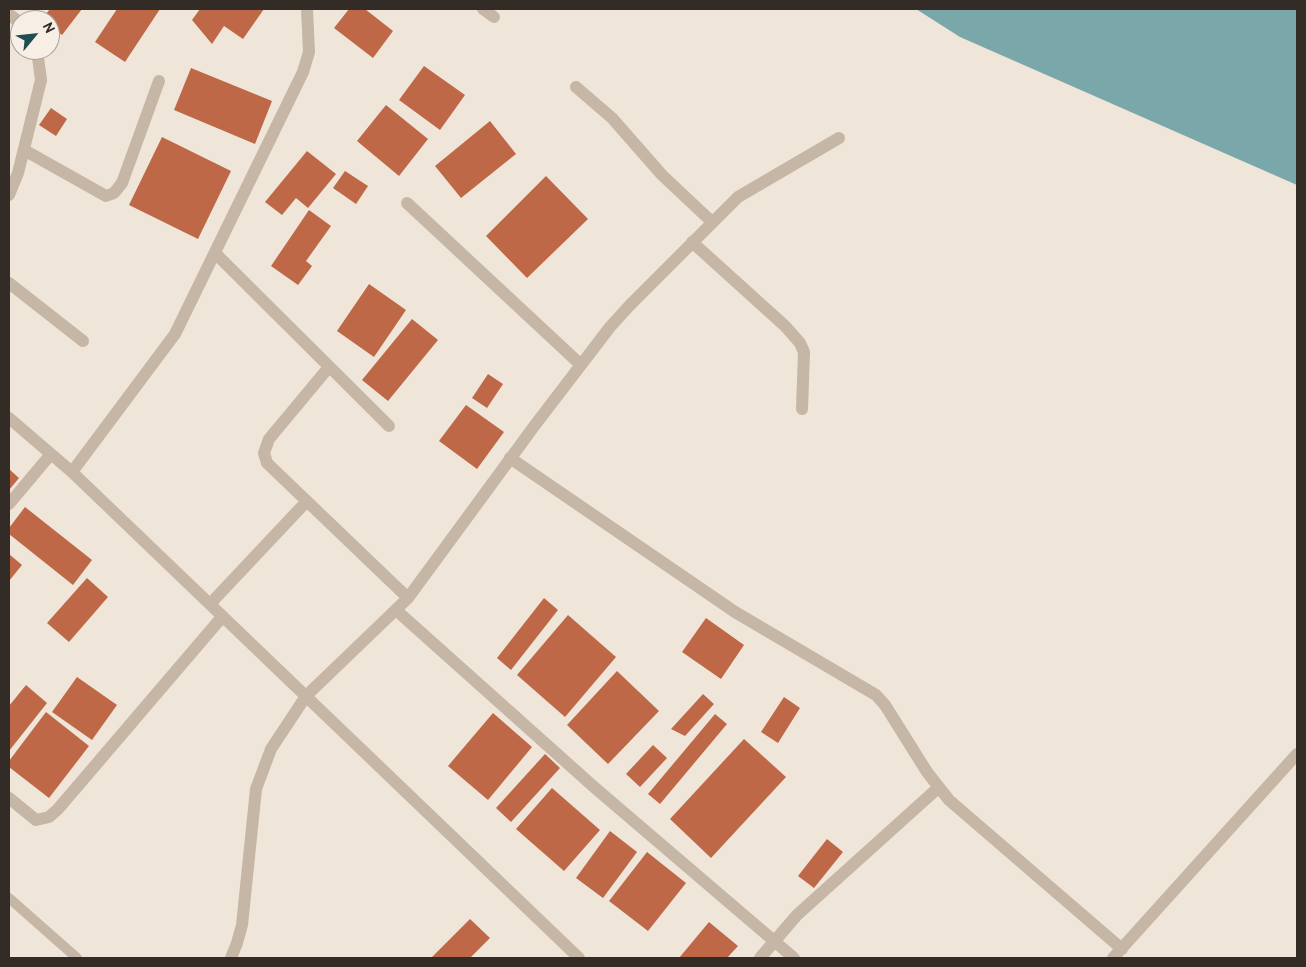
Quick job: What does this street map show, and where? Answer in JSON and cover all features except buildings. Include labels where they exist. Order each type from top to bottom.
[{"type":"street","points":[[72,472],[175,334],[303,72],[309,52],[307,9]]},
{"type":"street","points":[[483,9],[494,17]]},
{"type":"street","points":[[9,195],[18,173],[41,80],[38,60]]},
{"type":"street","points":[[24,150],[106,196],[114,193],[122,183],[159,81]]},
{"type":"street","points":[[576,87],[612,118],[662,175],[712,222]]},
{"type":"street","points":[[231,958],[242,925],[256,789],[271,749],[306,696],[408,598],[510,458],[617,320],[738,197],[839,138]]},
{"type":"street","points":[[407,204],[581,365]]},
{"type":"street","points":[[692,242],[785,326],[800,342],[804,352],[802,410]]},
{"type":"street","points":[[215,253],[389,426]]},
{"type":"street","points":[[9,283],[82,341]]},
{"type":"street","points":[[329,367],[269,439],[264,453],[267,463],[408,598]]},
{"type":"street","points":[[9,418],[72,472],[578,958]]},
{"type":"street","points":[[9,504],[51,454]]},
{"type":"street","points":[[510,458],[735,612],[876,695],[885,705],[938,788],[949,800],[1118,953],[1297,754]]},
{"type":"street","points":[[210,604],[307,501]]},
{"type":"street","points":[[396,610],[594,787],[794,958]]},
{"type":"street","points":[[9,798],[36,820],[49,817],[54,813],[222,617]]},
{"type":"street","points":[[760,958],[797,915],[938,788]]},
{"type":"lane","points":[[9,898],[76,958]]},
{"type":"water","points":[[916,9],[1297,9],[1297,185],[960,37]]}]
